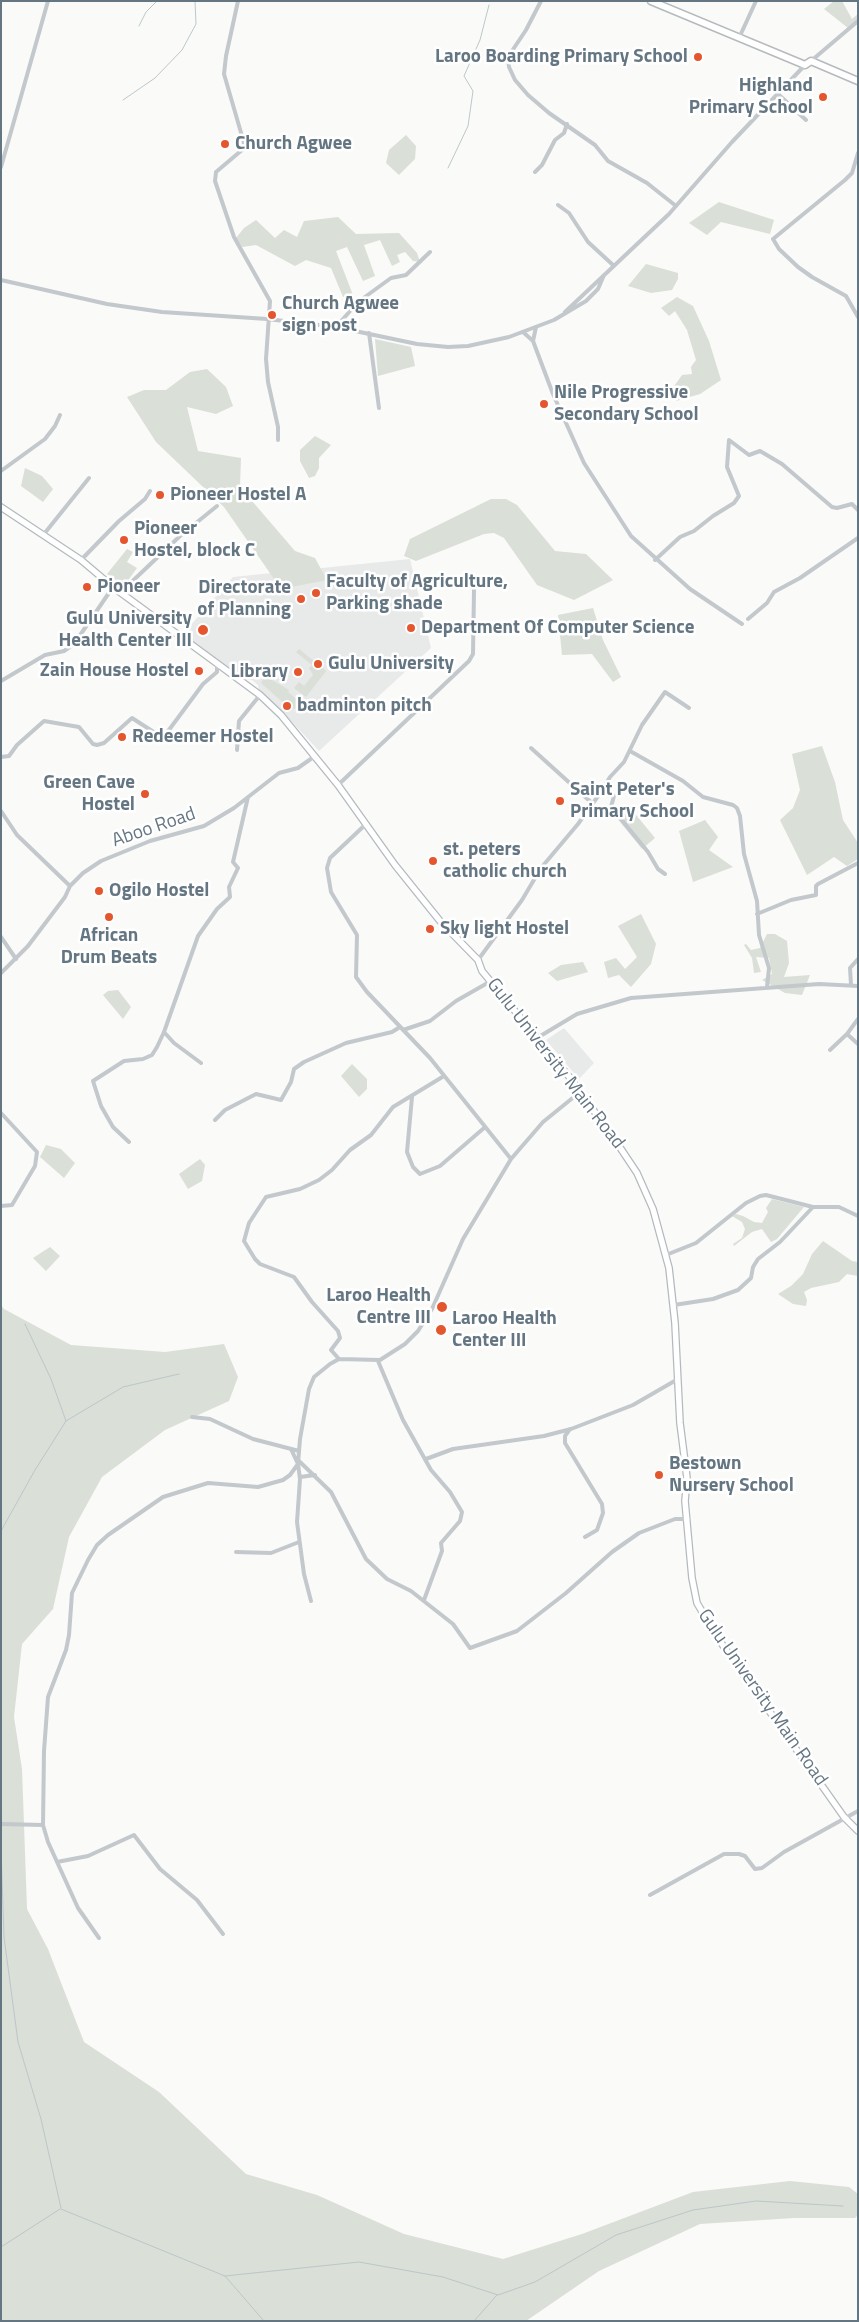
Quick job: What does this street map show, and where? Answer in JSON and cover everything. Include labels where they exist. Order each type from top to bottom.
[{"type":"main road","points":[[651,1],[739,38],[858,80]]},
{"type":"street","points":[[1,167],[48,1]]},
{"type":"street","points":[[238,1],[224,74],[244,143],[242,150],[216,172],[215,181],[234,237],[270,301],[267,319],[266,359],[268,382],[278,427],[278,440]]},
{"type":"street","points":[[541,1],[523,35],[508,57],[515,80],[528,95],[595,145],[608,161],[647,184],[676,206]]},
{"type":"street","points":[[739,38],[756,1]]},
{"type":"street","points":[[564,313],[676,206],[808,63],[858,21]]},
{"type":"street","points":[[778,94],[806,120]]},
{"type":"street","points":[[535,172],[542,165],[555,140],[564,133],[567,124]]},
{"type":"street","points":[[858,153],[852,173],[773,239],[779,249],[798,267],[846,296],[858,317]]},
{"type":"street","points":[[558,206],[569,213],[586,239],[613,266]]},
{"type":"street","points":[[336,327],[358,302],[391,278],[406,275],[430,252]]},
{"type":"street","points":[[1,280],[108,304],[162,312],[267,319],[336,327],[417,344],[448,347],[480,345],[536,327],[586,301],[598,289],[604,275]]},
{"type":"street","points":[[533,341],[536,327]]},
{"type":"street","points":[[523,332],[533,341],[553,394],[584,463],[631,536],[655,560],[690,589],[742,624]]},
{"type":"street","points":[[369,333],[379,408]]},
{"type":"street","points":[[1,471],[45,438],[55,426],[60,415]]},
{"type":"street","points":[[655,560],[683,535],[694,531],[734,502],[739,496],[727,467],[726,460],[729,440],[749,455],[760,451],[782,464],[832,507],[837,508],[852,504],[858,510]]},
{"type":"street","points":[[44,534],[89,478]]},
{"type":"street","points":[[81,560],[119,521],[145,499],[150,491]]},
{"type":"street","name":"Gulu University Main Road","points":[[1,506],[81,560],[260,695],[282,715],[338,785],[435,914],[478,960],[482,971],[599,1116],[637,1173],[653,1209],[666,1255],[674,1305],[680,1423],[687,1478],[685,1501],[693,1586],[702,1612],[844,1818],[858,1831]]},
{"type":"street","points":[[121,592],[180,536],[217,506]]},
{"type":"street","points":[[748,619],[767,603],[774,592],[800,578],[858,538]]},
{"type":"street","points":[[1,681],[45,655],[64,651],[74,644],[114,586]]},
{"type":"street","points":[[338,785],[469,661],[473,654],[474,590]]},
{"type":"street","points":[[1,757],[9,756],[17,745],[44,721],[79,727],[93,744],[97,745],[104,743],[132,718],[163,738],[203,684],[217,672],[217,663]]},
{"type":"street","points":[[478,960],[522,900],[541,868],[593,804],[610,777],[616,772],[630,751],[638,732],[665,692],[689,708]]},
{"type":"street","points":[[237,750],[239,721],[260,695]]},
{"type":"street","points":[[531,748],[593,804]]},
{"type":"street","points":[[630,751],[683,781],[703,797],[735,806],[740,816],[744,854],[757,901],[759,935],[769,968],[766,987]]},
{"type":"street","name":"Aboo Road","points":[[1,973],[16,959],[55,911],[70,886],[83,873],[101,862],[150,841],[204,826],[248,798],[279,773],[298,768],[315,756]]},
{"type":"street","points":[[601,792],[614,796],[611,807],[648,852],[658,869],[665,874]]},
{"type":"street","points":[[129,1142],[114,1127],[101,1106],[94,1081],[124,1061],[143,1059],[152,1055],[164,1032],[198,936],[217,909],[230,897],[229,887],[238,868],[233,862],[248,798]]},
{"type":"street","points":[[1,811],[18,835],[70,886]]},
{"type":"street","points":[[366,824],[330,858],[327,874],[331,892],[357,935],[356,977],[414,1040],[511,1159]]},
{"type":"street","points":[[757,914],[791,900],[816,895],[816,886],[818,884],[858,863]]},
{"type":"street","points":[[1,937],[16,959]]},
{"type":"street","points":[[851,985],[850,968],[858,960]]},
{"type":"street","points":[[215,1120],[225,1110],[256,1094],[281,1100],[291,1082],[294,1069],[304,1062],[346,1043],[392,1032],[430,1020],[454,1002],[491,981]]},
{"type":"street","points":[[537,1038],[577,1014],[631,998],[819,984],[858,986]]},
{"type":"street","points":[[830,1050],[847,1034],[858,1019]]},
{"type":"street","points":[[164,1032],[201,1063]]},
{"type":"street","points":[[847,1034],[858,1044]]},
{"type":"street","points":[[339,1359],[331,1350],[340,1338],[338,1331],[320,1312],[294,1277],[258,1263],[244,1243],[248,1223],[266,1197],[300,1190],[319,1180],[332,1170],[350,1150],[371,1135],[393,1107],[444,1076]]},
{"type":"street","points":[[311,1600],[299,1542],[297,1522],[300,1477],[299,1451],[310,1384],[319,1372],[339,1359],[378,1361],[405,1344],[432,1310],[464,1239],[511,1159],[543,1122],[580,1092]]},
{"type":"street","points":[[412,1097],[407,1152],[413,1167],[420,1174],[440,1166],[484,1128]]},
{"type":"street","points":[[1,1113],[37,1152],[35,1166],[12,1206],[1,1206]]},
{"type":"street","points":[[666,1255],[696,1243],[746,1203],[760,1196],[766,1195],[813,1207],[839,1207],[858,1216]]},
{"type":"street","points":[[674,1305],[713,1299],[738,1290],[751,1278],[753,1267],[758,1258],[780,1242],[813,1207]]},
{"type":"street","points":[[378,1361],[403,1420],[436,1476],[450,1492],[462,1515],[460,1521],[441,1542],[442,1551],[424,1600]]},
{"type":"street","points":[[426,1459],[453,1450],[544,1436],[571,1429],[632,1405],[678,1379]]},
{"type":"street","points":[[192,1417],[210,1419],[253,1439],[299,1451]]},
{"type":"street","points":[[571,1429],[565,1436],[565,1444],[602,1504],[603,1513],[597,1530],[585,1537]]},
{"type":"street","points":[[291,1449],[298,1463],[315,1475],[331,1492],[366,1560],[386,1579],[411,1591],[453,1624],[463,1641],[471,1648],[517,1631],[566,1593],[612,1552],[639,1533],[675,1519],[688,1519]]},
{"type":"street","points":[[99,1938],[78,1908],[48,1842],[43,1825],[44,1751],[48,1697],[66,1650],[74,1588],[97,1545],[146,1507],[163,1497],[208,1483],[246,1488],[265,1485],[283,1480],[290,1475],[298,1463]]},
{"type":"street","points":[[300,1477],[315,1475]]},
{"type":"street","points":[[236,1552],[271,1553],[299,1542]]},
{"type":"street","points":[[650,1895],[724,1854],[745,1856],[755,1869],[762,1868],[784,1852],[858,1811]]},
{"type":"street","points":[[2,1824],[43,1825]]},
{"type":"street","points":[[57,1862],[88,1856],[134,1835],[160,1869],[197,1900],[223,1934]]},
{"type":"shaded area","points":[[834,1],[842,1],[852,19],[858,14],[858,22],[848,28],[824,9]]},
{"type":"shaded area","points":[[406,135],[416,146],[415,159],[399,175],[386,163],[389,150]]},
{"type":"shaded area","points":[[719,202],[774,220],[770,234],[721,222],[707,235],[689,223]]},
{"type":"shaded area","points":[[338,217],[356,234],[399,233],[417,253],[420,262],[413,261],[405,252],[397,255],[400,262],[392,266],[380,240],[364,245],[375,276],[363,281],[347,247],[336,251],[353,295],[343,297],[331,268],[306,260],[295,266],[256,245],[242,247],[236,238],[244,228],[256,220],[275,238],[284,230],[297,237],[304,221]]},
{"type":"shaded area","points":[[646,264],[678,273],[678,279],[672,290],[651,293],[628,286]]},
{"type":"shaded area","points":[[677,297],[693,306],[709,341],[721,380],[700,394],[676,401],[672,389],[682,375],[692,374],[691,367],[696,360],[687,330],[675,311],[669,316],[661,308]]},
{"type":"shaded area","points":[[375,339],[411,347],[415,366],[378,376]]},
{"type":"shaded area","points":[[207,369],[226,387],[233,406],[216,414],[187,407],[198,451],[241,458],[240,487],[295,551],[315,558],[327,580],[281,589],[224,507],[156,442],[127,397],[144,390],[166,390],[190,372]]},
{"type":"shaded area","points":[[315,436],[331,445],[319,458],[319,468],[315,476],[309,478],[300,461],[300,450]]},
{"type":"shaded area","points":[[25,468],[42,476],[53,489],[43,502],[21,486]]},
{"type":"shaded area","points":[[491,499],[506,499],[517,505],[555,551],[586,554],[613,580],[574,600],[537,585],[504,538],[494,533],[484,534],[416,561],[404,556],[410,539]]},
{"type":"shaded area","points":[[127,549],[133,552],[127,562],[137,568],[124,586],[107,574]]},
{"type":"shaded area","name":"Gulu University","points":[[410,559],[431,648],[319,751],[281,710],[259,691],[258,685],[252,680],[245,680],[183,634],[233,577]]},
{"type":"shaded area","points":[[593,608],[603,640],[621,677],[613,682],[592,654],[562,655],[558,615]]},
{"type":"shaded area","points":[[299,649],[326,671],[306,697],[294,688],[299,682],[304,686],[313,675],[309,668],[312,665],[296,652]]},
{"type":"shaded area","points":[[265,676],[289,690],[288,692],[301,703],[295,709],[287,706],[261,683]]},
{"type":"shaded area","points":[[822,746],[835,782],[843,820],[858,843],[858,859],[847,866],[834,857],[807,875],[780,820],[793,808],[800,790],[792,754]]},
{"type":"shaded area","points":[[628,805],[655,838],[642,849],[616,817]]},
{"type":"shaded area","points":[[705,820],[718,837],[709,850],[733,867],[693,882],[679,831]]},
{"type":"shaded area","points":[[641,914],[656,944],[651,964],[631,987],[619,975],[608,978],[604,962],[616,958],[625,969],[637,957],[618,926]]},
{"type":"shaded area","points":[[767,934],[775,934],[787,941],[789,963],[784,977],[810,975],[802,995],[785,993],[762,980],[772,974],[769,958],[756,957],[761,972],[754,973],[752,958],[744,945],[746,944],[751,950],[760,948]]},
{"type":"shaded area","points":[[583,962],[588,972],[557,981],[548,973],[561,965]]},
{"type":"shaded area","points":[[118,990],[131,1007],[123,1019],[103,995],[108,991]]},
{"type":"shaded area","points":[[564,1028],[594,1063],[579,1079],[546,1040]]},
{"type":"shaded area","points":[[352,1064],[367,1079],[367,1089],[359,1097],[341,1076]]},
{"type":"shaded area","points":[[46,1145],[61,1149],[75,1163],[64,1178],[40,1157]]},
{"type":"shaded area","points":[[200,1159],[205,1165],[202,1181],[188,1189],[179,1174]]},
{"type":"shaded area","points":[[772,1199],[804,1207],[777,1239],[771,1242],[762,1229],[752,1232],[734,1246],[733,1244],[742,1238],[745,1229],[742,1222],[732,1216],[736,1214],[754,1222],[762,1223],[768,1212],[766,1208]]},
{"type":"shaded area","points":[[823,1241],[852,1261],[858,1262],[858,1276],[847,1274],[839,1282],[811,1288],[804,1292],[807,1300],[806,1306],[793,1304],[778,1294],[791,1286],[803,1274],[812,1254]]},
{"type":"shaded area","points":[[50,1247],[60,1256],[46,1271],[33,1258]]},
{"type":"shaded area","points":[[1,1305],[4,1309],[71,1345],[165,1352],[224,1344],[238,1377],[229,1401],[165,1430],[102,1477],[69,1537],[53,1609],[22,1644],[14,1717],[22,1769],[27,1909],[48,1949],[84,2042],[159,2092],[246,2174],[317,2195],[404,2234],[503,2259],[582,2234],[693,2192],[790,2181],[849,2187],[858,2194],[858,2215],[855,2218],[794,2218],[700,2224],[599,2271],[526,2321],[1,2321]]},
{"type":"waterway","points":[[139,26],[146,12],[157,1]]},
{"type":"waterway","points":[[123,100],[155,78],[182,50],[196,24],[195,1]]},
{"type":"waterway","points":[[448,168],[468,126],[473,91],[464,76],[480,40],[489,5]]},
{"type":"waterway","points":[[1,1531],[35,1470],[66,1421],[51,1379],[25,1324]]},
{"type":"waterway","points":[[66,1421],[123,1387],[179,1374]]},
{"type":"waterway","points":[[1,1848],[4,1937],[18,2042],[41,2119],[61,2208]]},
{"type":"waterway","points":[[225,2276],[359,2262],[443,2277],[498,2295],[535,2282],[616,2235],[693,2210],[756,2201],[843,2206]]},
{"type":"waterway","points":[[1,2247],[60,2209]]},
{"type":"waterway","points":[[61,2209],[225,2276],[264,2321]]},
{"type":"waterway","points":[[474,2321],[497,2295]]},
{"type":"place","name":"Laroo Boarding Primary School","points":[[698,57]]},
{"type":"place","name":"Highland Primary School","points":[[823,97]]},
{"type":"place","name":"Church Agwee","points":[[225,144]]},
{"type":"place","name":"Church Agwee sign post","points":[[272,315]]},
{"type":"place","name":"Nile Progressive Secondary School","points":[[544,404]]},
{"type":"place","name":"Pioneer Hostel A","points":[[160,495]]},
{"type":"place","name":"Pioneer Hostel, block C","points":[[124,540]]},
{"type":"place","name":"Pioneer","points":[[87,587]]},
{"type":"place","name":"Faculty of Agriculture, Parking shade","points":[[316,593]]},
{"type":"place","name":"Directorate of Planning","points":[[301,599]]},
{"type":"place","name":"Department Of Computer Science","points":[[411,628]]},
{"type":"place","name":"Gulu University Health Center III","points":[[203,630]]},
{"type":"place","name":"Gulu University","points":[[318,664]]},
{"type":"place","name":"Zain House Hostel","points":[[199,671]]},
{"type":"place","name":"Library","points":[[298,672]]},
{"type":"place","name":"badminton pitch","points":[[287,706]]},
{"type":"place","name":"Redeemer Hostel","points":[[122,737]]},
{"type":"place","name":"Green Cave Hostel","points":[[145,794]]},
{"type":"place","name":"Saint Peter's Primary School","points":[[560,801]]},
{"type":"place","name":"st. peters catholic church","points":[[433,861]]},
{"type":"place","name":"Ogilo Hostel","points":[[99,891]]},
{"type":"place","name":"African Drum Beats","points":[[109,917]]},
{"type":"place","name":"Sky light Hostel","points":[[430,929]]},
{"type":"place","name":"Laroo Health Centre III","points":[[442,1307]]},
{"type":"place","name":"Laroo Health Center III","points":[[441,1330]]},
{"type":"place","name":"Bestown Nursery School","points":[[659,1475]]}]
